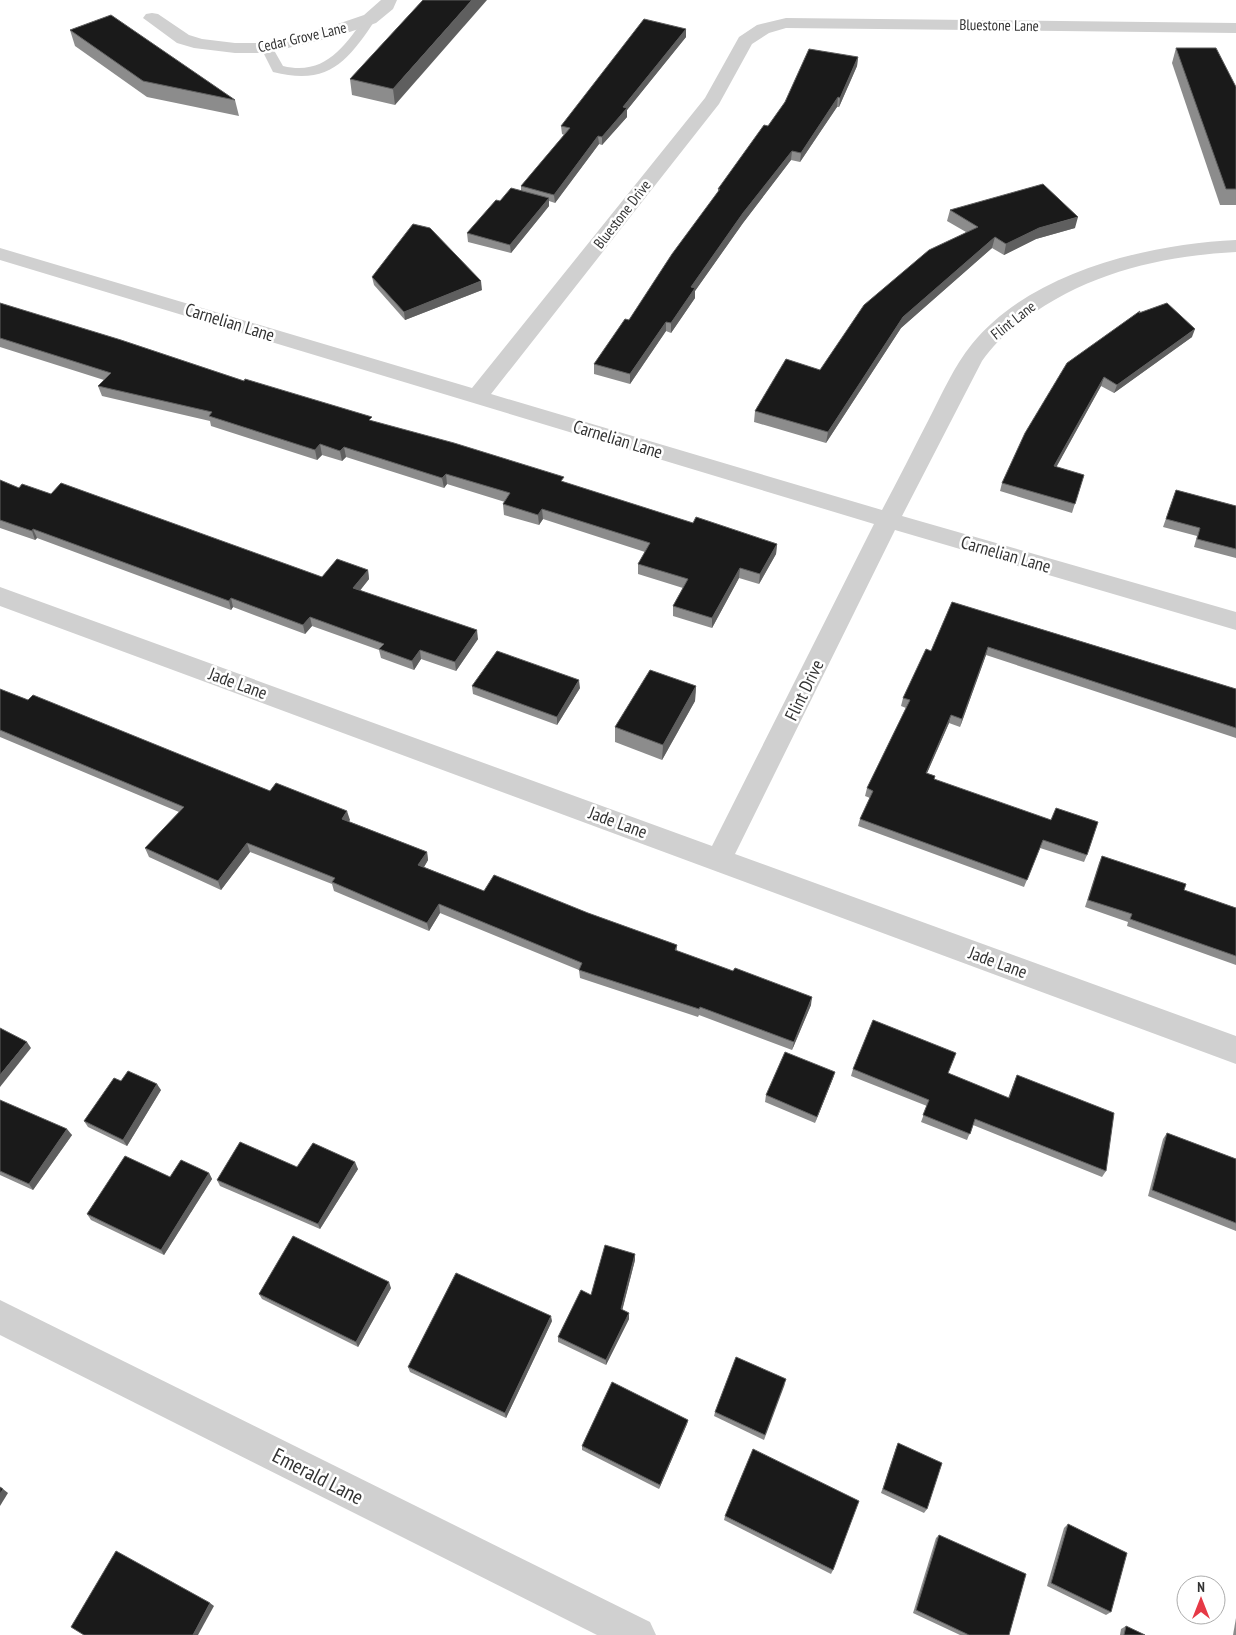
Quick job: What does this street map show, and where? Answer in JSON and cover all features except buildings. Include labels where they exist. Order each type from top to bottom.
[{"type":"street","name":"Cedar Grove Lane","points":[[152,18],[184,38],[200,44],[235,48],[267,48],[332,32],[370,19],[387,6],[389,0]]},
{"type":"street","name":"Bluestone Lane","points":[[762,29],[786,23],[1236,28]]},
{"type":"street","name":"Bluestone Drive","points":[[476,396],[712,100],[745,42],[762,29]]},
{"type":"street","name":"Flint Lane","points":[[888,520],[969,364],[989,338],[1017,313],[1055,290],[1088,276],[1139,259],[1174,252],[1236,246]]},
{"type":"street","name":"Carnelian Lane","points":[[0,254],[888,520],[1236,621]]},
{"type":"street","name":"Flint Drive","points":[[719,859],[888,520]]},
{"type":"street","name":"Jade Lane","points":[[0,596],[1236,1050]]},
{"type":"street","name":"Emerald Lane","points":[[0,1317],[637,1635]]},
{"type":"lane","points":[[267,48],[278,69],[291,73],[319,71],[330,66],[354,42],[370,19]]}]
